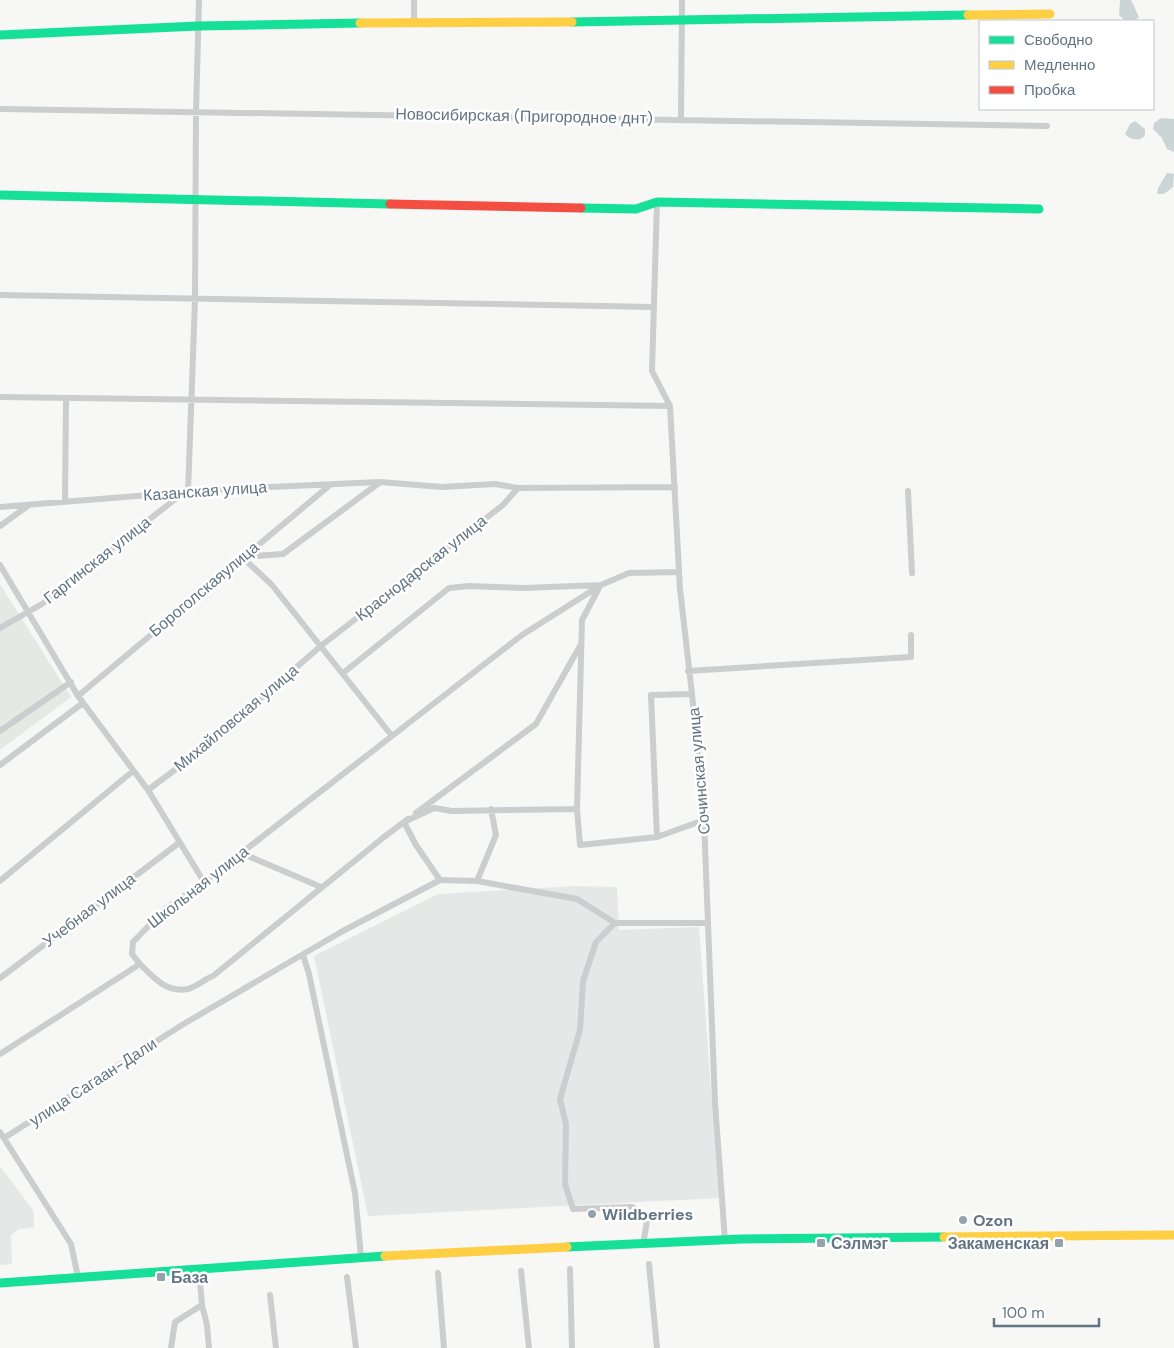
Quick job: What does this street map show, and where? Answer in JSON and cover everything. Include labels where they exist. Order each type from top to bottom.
[{"type":"street","points":[[188,492],[195,300],[196,111],[199,0]]},
{"type":"street","points":[[414,0],[414,22]]},
{"type":"street","points":[[681,118],[682,0]]},
{"type":"street","points":[[0,35],[198,26],[1050,14]]},
{"type":"street","name":"Новосибирская (Пригородное днт)","points":[[0,109],[681,118],[1047,126]]},
{"type":"street","points":[[0,195],[636,209],[657,202],[1039,209]]},
{"type":"street","points":[[657,202],[652,371],[670,406],[679,572],[688,672],[692,694]]},
{"type":"street","points":[[0,295],[654,307]]},
{"type":"street","points":[[0,397],[670,406]]},
{"type":"street","points":[[65,501],[66,398]]},
{"type":"street","points":[[242,557],[283,554],[380,482]]},
{"type":"street","name":"Казанская улица","points":[[0,507],[188,492],[380,482],[442,486],[496,484],[518,488],[674,487]]},
{"type":"street","name":"Бороголскаяулица","points":[[78,696],[331,484]]},
{"type":"street","name":"Краснодарская улица","points":[[322,645],[502,505],[518,488]]},
{"type":"street","points":[[908,491],[912,573]]},
{"type":"street","name":"Гаргинская улица","points":[[0,628],[42,604],[174,500],[188,492]]},
{"type":"street","points":[[0,526],[30,504]]},
{"type":"street","points":[[242,557],[272,585],[322,645],[392,736]]},
{"type":"street","points":[[0,566],[29,611],[78,696],[148,790],[204,882]]},
{"type":"street","points":[[343,674],[449,588],[469,586],[524,588],[601,585],[629,574],[679,572]]},
{"type":"street","points":[[601,585],[582,620],[577,809],[580,845],[656,837],[704,820]]},
{"type":"street","name":"Школьная улица","points":[[140,964],[132,954],[134,942],[165,908],[204,882],[522,635],[601,585]]},
{"type":"street","points":[[688,672],[911,657],[911,635]]},
{"type":"street","points":[[0,1054],[140,964],[160,984],[188,989],[213,976],[404,822],[536,724],[581,644]]},
{"type":"street","name":"Михайловская улица","points":[[148,790],[204,748],[322,645]]},
{"type":"street","points":[[0,731],[71,682]]},
{"type":"street","name":"Сочинская улица","points":[[656,837],[651,695],[692,694],[706,851],[714,1102],[726,1240]]},
{"type":"street","points":[[0,765],[84,703]]},
{"type":"street","points":[[0,881],[133,771]]},
{"type":"street","points":[[404,822],[434,808],[452,812],[491,809],[577,809]]},
{"type":"street","points":[[477,881],[496,835],[491,809]]},
{"type":"street","points":[[404,822],[416,845],[440,880],[477,881],[577,899],[615,923],[708,923]]},
{"type":"street","name":"Учебная улица","points":[[0,978],[179,843]]},
{"type":"street","points":[[241,853],[321,888]]},
{"type":"street","name":"улица Сагаан-Дали","points":[[4,1138],[182,1025],[302,955],[440,880]]},
{"type":"street","points":[[615,923],[596,942],[583,980],[580,1030],[560,1099],[566,1124],[565,1184],[573,1209],[632,1207],[648,1215],[643,1245]]},
{"type":"street","points":[[302,955],[313,991],[337,1100],[355,1194],[361,1258]]},
{"type":"street","points":[[0,1132],[71,1244],[78,1277]]},
{"type":"street","points":[[0,1282],[361,1258],[726,1240],[1174,1235]]},
{"type":"street","points":[[648,1264],[657,1348]]},
{"type":"street","points":[[570,1269],[572,1348]]},
{"type":"street","points":[[199,1270],[209,1348]]},
{"type":"street","points":[[521,1272],[529,1348]]},
{"type":"street","points":[[438,1273],[444,1348]]},
{"type":"street","points":[[347,1277],[356,1348]]},
{"type":"street","points":[[270,1295],[276,1348]]},
{"type":"street","points":[[171,1348],[174,1322],[202,1305]]},
{"type":"shaded area","points":[[1120,0],[1131,0],[1139,17],[1136,20],[1124,20],[1119,15]]},
{"type":"shaded area","points":[[1161,118],[1174,119],[1174,152],[1167,149],[1162,138],[1153,129],[1154,123]]},
{"type":"shaded area","points":[[1135,121],[1145,129],[1145,135],[1141,139],[1130,138],[1125,134],[1130,124]]},
{"type":"shaded area","points":[[1167,173],[1174,174],[1173,187],[1164,194],[1157,194],[1158,188]]},
{"type":"shaded area","points":[[0,584],[71,697],[0,750]]},
{"type":"shaded area","points":[[576,886],[617,887],[619,930],[699,927],[719,1198],[368,1216],[314,956],[438,894]]},
{"type":"shaded area","points":[[0,1166],[33,1210],[34,1227],[19,1229],[11,1235],[12,1264],[0,1265]]},
{"type":"traffic: fast","points":[[572,22],[968,15]]},
{"type":"traffic: fast","points":[[0,35],[198,26],[360,23]]},
{"type":"traffic: fast","points":[[0,195],[390,204]]},
{"type":"traffic: fast","points":[[581,208],[636,209],[657,202],[1039,209]]},
{"type":"traffic: fast","points":[[567,1247],[741,1239],[944,1237]]},
{"type":"traffic: fast","points":[[0,1283],[385,1256]]},
{"type":"traffic: slow","points":[[968,15],[1050,14]]},
{"type":"traffic: slow","points":[[360,23],[572,22]]},
{"type":"traffic: slow","points":[[944,1237],[1174,1235]]},
{"type":"traffic: slow","points":[[385,1256],[567,1247]]},
{"type":"traffic: jam","points":[[390,204],[581,208]]},
{"type":"place","name":"Wildberries","points":[[592,1214]]},
{"type":"place","name":"Ozon","points":[[963,1220]]},
{"type":"place","name":"Сэлмэг","points":[[821,1243]]},
{"type":"place","name":"Закаменская","points":[[1059,1243]]},
{"type":"place","name":"База","points":[[161,1277]]}]
